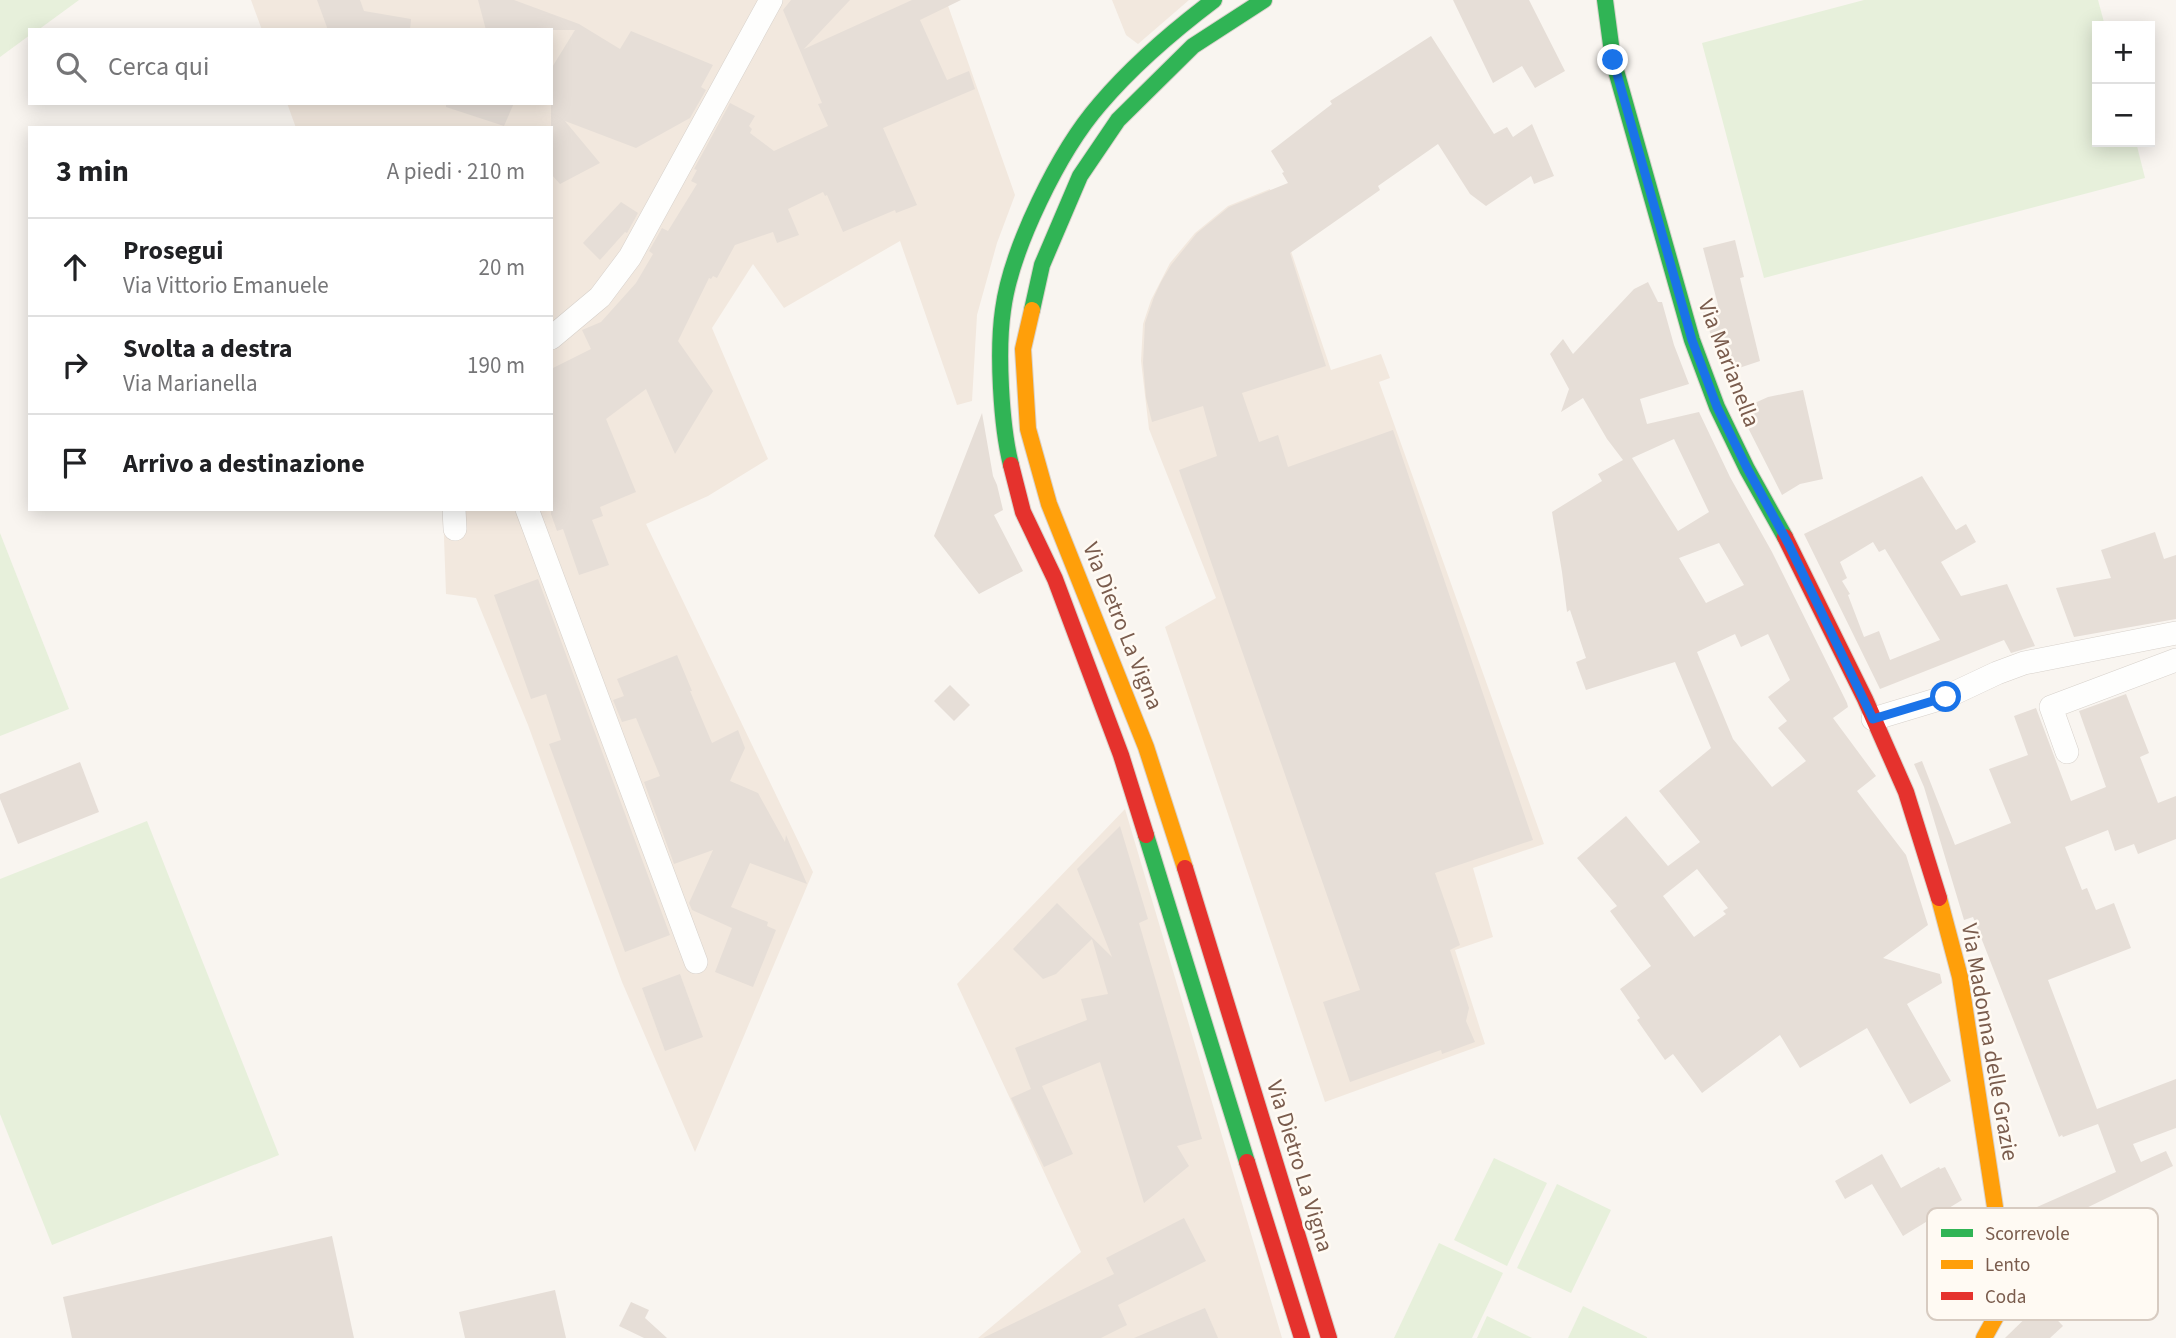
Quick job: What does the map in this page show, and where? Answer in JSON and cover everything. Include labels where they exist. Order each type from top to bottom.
[{"type":"street","points":[[553,336],[600,297],[630,257],[771,0]]},
{"type":"street","name":"Via Dietro La Vigna","points":[[1214,0],[1171,33],[1099,105],[1063,157],[1020,244],[1003,310],[1001,368],[1004,418],[1008,454],[1023,512],[1055,579],[1121,755],[1302,1338]]},
{"type":"street","name":"Via Dietro La Vigna","points":[[1264,0],[1193,46],[1118,120],[1080,176],[1042,265],[1023,349],[1028,429],[1049,504],[1146,747],[1329,1338]]},
{"type":"street","name":"Via Marianella","points":[[1605,0],[1613,60],[1684,314],[1717,407],[1788,543],[1873,719]]},
{"type":"street","points":[[528,511],[696,962]]},
{"type":"street","points":[[1873,719],[1946,697],[2024,663],[2176,633]]},
{"type":"street","points":[[2067,752],[2051,707],[2176,660]]},
{"type":"street","name":"Via Madonna delle Grazie","points":[[1873,719],[1906,792],[1960,977],[1996,1208]]},
{"type":"street","name":"Via Madonna delle Grazie","points":[[1984,1338],[1994,1320]]},
{"type":"street","points":[[1999,1320],[1999,1338]]},
{"type":"shaded area","points":[[251,0],[946,0],[1015,195],[997,243],[977,315],[972,401],[957,405],[900,241],[784,308],[753,264],[712,328],[768,459],[708,496],[646,524],[813,872],[695,1152],[622,982],[528,725],[476,598],[446,594],[443,511],[553,511],[553,126],[295,126],[288,105],[553,105],[553,28],[261,28]]},
{"type":"shaded area","points":[[1112,0],[1189,0],[1138,44],[1126,35]]},
{"type":"shaded area","points":[[1270,189],[1331,370],[1381,354],[1390,378],[1379,382],[1544,844],[1473,868],[1493,937],[1455,950],[1485,1044],[1325,1102],[1165,627],[1216,598],[1149,429],[1141,361],[1143,324],[1151,300],[1170,263],[1195,233],[1228,206]]},
{"type":"shaded area","points":[[1125,809],[1282,1338],[978,1338],[1081,1252],[957,984]]},
{"type":"green space","points":[[0,0],[79,0],[41,28],[28,28],[28,36],[0,57]]},
{"type":"green space","points":[[1864,0],[2098,0],[2104,21],[2092,21],[2092,147],[2137,147],[2145,178],[1764,278],[1702,43]]},
{"type":"green space","points":[[0,533],[69,709],[0,736]]},
{"type":"green space","points":[[147,821],[279,1155],[52,1245],[0,1114],[0,879]]},
{"type":"green space","points":[[1494,1158],[1547,1183],[1507,1266],[1454,1240]]},
{"type":"green space","points":[[1557,1184],[1611,1210],[1571,1293],[1517,1268]]},
{"type":"green space","points":[[1439,1243],[1503,1273],[1472,1338],[1394,1338]]},
{"type":"green space","points":[[1583,1306],[1647,1337],[1647,1338],[1568,1338]]},
{"type":"green space","points":[[1487,1316],[1532,1338],[1477,1338]]},
{"type":"building","points":[[317,0],[360,0],[364,11],[411,19],[410,28],[327,28]]},
{"type":"building","points":[[478,0],[514,0],[579,24],[620,49],[631,31],[713,65],[701,87],[706,90],[690,118],[636,148],[565,121],[600,163],[560,184],[553,176],[553,66],[575,30],[485,28]]},
{"type":"building","points":[[791,0],[850,0],[804,49],[912,0],[961,0],[920,20],[947,80],[969,71],[975,89],[883,128],[917,205],[896,213],[895,210],[843,232],[827,195],[823,192],[788,209],[799,235],[777,243],[773,232],[735,245],[717,278],[709,278],[678,341],[713,391],[675,454],[646,389],[606,419],[636,492],[600,507],[603,516],[592,520],[609,565],[579,575],[563,529],[557,531],[551,514],[553,368],[591,349],[582,330],[601,322],[636,283],[653,254],[649,251],[662,228],[668,231],[697,184],[691,181],[697,170],[694,169],[730,103],[755,116],[749,126],[752,129],[750,133],[774,151],[828,126],[818,104],[822,103],[783,10]]},
{"type":"building","points":[[1453,0],[1529,0],[1565,71],[1535,88],[1522,66],[1493,83]]},
{"type":"building","points":[[1431,36],[1494,134],[1507,127],[1513,137],[1532,124],[1554,176],[1534,184],[1531,176],[1486,206],[1470,194],[1438,144],[1378,186],[1380,190],[1290,253],[1326,366],[1242,393],[1259,442],[1278,435],[1288,467],[1393,430],[1533,840],[1435,873],[1460,945],[1450,950],[1469,1008],[1466,1021],[1475,1042],[1442,1054],[1441,1050],[1350,1082],[1323,1002],[1360,990],[1179,470],[1217,456],[1203,406],[1152,422],[1146,398],[1143,363],[1145,323],[1161,282],[1197,233],[1229,207],[1288,183],[1271,151],[1332,104],[1330,101]]},
{"type":"building","points":[[446,105],[513,105],[504,126]]},
{"type":"building","points":[[621,202],[638,213],[627,233],[625,232],[600,260],[583,243]]},
{"type":"building","points":[[1735,240],[1744,277],[1740,278],[1760,361],[1736,369],[1734,360],[1720,364],[1701,304],[1718,305],[1703,248]]},
{"type":"building","points":[[1648,282],[1658,302],[1662,302],[1689,384],[1640,399],[1647,424],[1699,412],[1847,703],[1848,707],[1833,718],[1876,776],[1857,791],[1906,855],[1928,925],[1883,958],[1940,974],[1942,983],[1907,1004],[1951,1081],[1910,1104],[1867,1028],[1800,1068],[1780,1035],[1702,1093],[1673,1054],[1665,1060],[1637,1020],[1640,1018],[1620,989],[1651,966],[1610,911],[1617,906],[1577,858],[1626,816],[1668,866],[1700,842],[1659,791],[1711,748],[1675,662],[1586,690],[1576,662],[1586,658],[1570,610],[1567,612],[1552,512],[1602,481],[1598,474],[1623,460],[1583,398],[1561,412],[1569,389],[1550,354],[1563,339],[1573,354],[1634,289]],"holes":[[[1674,439],[1709,512],[1678,531],[1632,458]],[[1719,543],[1744,585],[1706,603],[1679,558]],[[1735,634],[1741,647],[1768,634],[1790,680],[1768,697],[1787,721],[1778,728],[1806,761],[1772,787],[1733,739],[1697,652]],[[1697,869],[1728,908],[1723,911],[1726,914],[1694,937],[1663,896]]]},
{"type":"building","points":[[1803,390],[1823,479],[1800,484],[1782,495],[1739,410],[1768,397]]},
{"type":"building","points":[[982,413],[993,476],[1003,510],[994,515],[1023,571],[979,594],[934,536]]},
{"type":"building","points":[[1922,476],[1956,530],[1966,524],[1976,542],[1941,562],[1961,596],[2007,584],[2035,646],[2011,653],[2004,640],[1880,689],[1804,534]],"holes":[[[1873,542],[1879,552],[1885,549],[1940,640],[1890,660],[1879,631],[1864,637],[1848,595],[1850,594],[1842,581],[1847,578],[1840,562]]]},
{"type":"building","points":[[2155,532],[2164,559],[2176,555],[2176,619],[2074,637],[2056,588],[2111,578],[2101,550]]},
{"type":"building","points":[[538,579],[670,935],[625,952],[549,744],[561,740],[546,694],[531,699],[494,595]]},
{"type":"building","points":[[677,655],[712,743],[738,730],[745,748],[730,781],[758,793],[785,842],[786,835],[807,884],[750,863],[731,907],[768,922],[767,926],[776,930],[753,987],[715,972],[732,928],[692,910],[689,903],[713,850],[674,864],[644,782],[660,776],[636,718],[622,722],[613,700],[624,696],[617,679]]},
{"type":"building","points":[[950,685],[970,705],[954,721],[934,701]]},
{"type":"building","points":[[2126,694],[2149,753],[2140,757],[2158,803],[2176,796],[2176,839],[2138,854],[2134,844],[2115,851],[2108,830],[2065,847],[2082,890],[2087,888],[2096,910],[2114,903],[2131,948],[2048,980],[2097,1109],[2176,1079],[2176,1128],[2133,1144],[2141,1162],[2166,1151],[2173,1166],[2086,1208],[2037,1208],[2116,1172],[2098,1124],[2059,1137],[1973,917],[1964,920],[1924,787],[1914,764],[1922,761],[1955,845],[2011,823],[1989,769],[2028,755],[2014,716],[2036,708],[2071,801],[2106,787],[2079,711]]},
{"type":"building","points":[[80,762],[99,812],[18,844],[0,794]]},
{"type":"building","points":[[1120,826],[1148,919],[1139,923],[1202,1139],[1177,1146],[1189,1166],[1144,1203],[1100,1062],[1042,1086],[1073,1154],[1044,1167],[1011,1098],[1031,1089],[1015,1048],[1087,1020],[1081,999],[1108,994],[1092,939],[1056,974],[1043,979],[1013,949],[1057,903],[1112,957],[1077,869]]},
{"type":"building","points":[[680,974],[703,1037],[665,1051],[642,988]]},
{"type":"building","points":[[1882,1154],[1901,1188],[1939,1167],[1945,1167],[1962,1200],[1949,1208],[1927,1208],[1927,1221],[1903,1236],[1872,1184],[1845,1199],[1835,1181]]},
{"type":"building","points":[[1184,1218],[1206,1261],[1118,1305],[1127,1325],[1101,1338],[983,1338],[1114,1274],[1106,1258]]},
{"type":"building","points":[[332,1236],[354,1338],[72,1338],[63,1297]]},
{"type":"building","points":[[555,1290],[566,1338],[465,1338],[459,1312]]},
{"type":"building","points":[[631,1302],[649,1310],[645,1318],[667,1338],[644,1338],[619,1326]]},
{"type":"building","points":[[1205,1308],[1218,1338],[1134,1338]]},
{"type":"building","points":[[2024,1320],[2057,1320],[2063,1326],[2050,1338],[2005,1338]]},
{"type":"traffic: fast","points":[[1011,465],[1002,409],[1001,327],[1008,286],[1026,230],[1053,174],[1084,124],[1100,104],[1154,49],[1214,0]]},
{"type":"traffic: fast","points":[[1032,310],[1042,265],[1080,176],[1118,120],[1193,46],[1264,0]]},
{"type":"traffic: fast","points":[[1605,0],[1613,60],[1692,340],[1717,407],[1747,469],[1785,537]]},
{"type":"traffic: fast","points":[[1146,835],[1247,1162]]},
{"type":"traffic: slow","points":[[1032,310],[1023,349],[1028,429],[1049,504],[1146,747],[1185,868]]},
{"type":"traffic: slow","points":[[1939,898],[1960,977],[1995,1208]]},
{"type":"traffic: slow","points":[[1984,1338],[1994,1320]]},
{"type":"traffic: jam","points":[[1011,465],[1023,512],[1055,579],[1121,755],[1146,835]]},
{"type":"traffic: jam","points":[[1785,537],[1865,699],[1906,792],[1939,898]]},
{"type":"traffic: jam","points":[[1185,868],[1329,1338]]},
{"type":"traffic: jam","points":[[1247,1162],[1302,1338]]},
{"type":"route","points":[[1613,60],[1692,340],[1717,407],[1788,543],[1873,719],[1946,697]]}]
